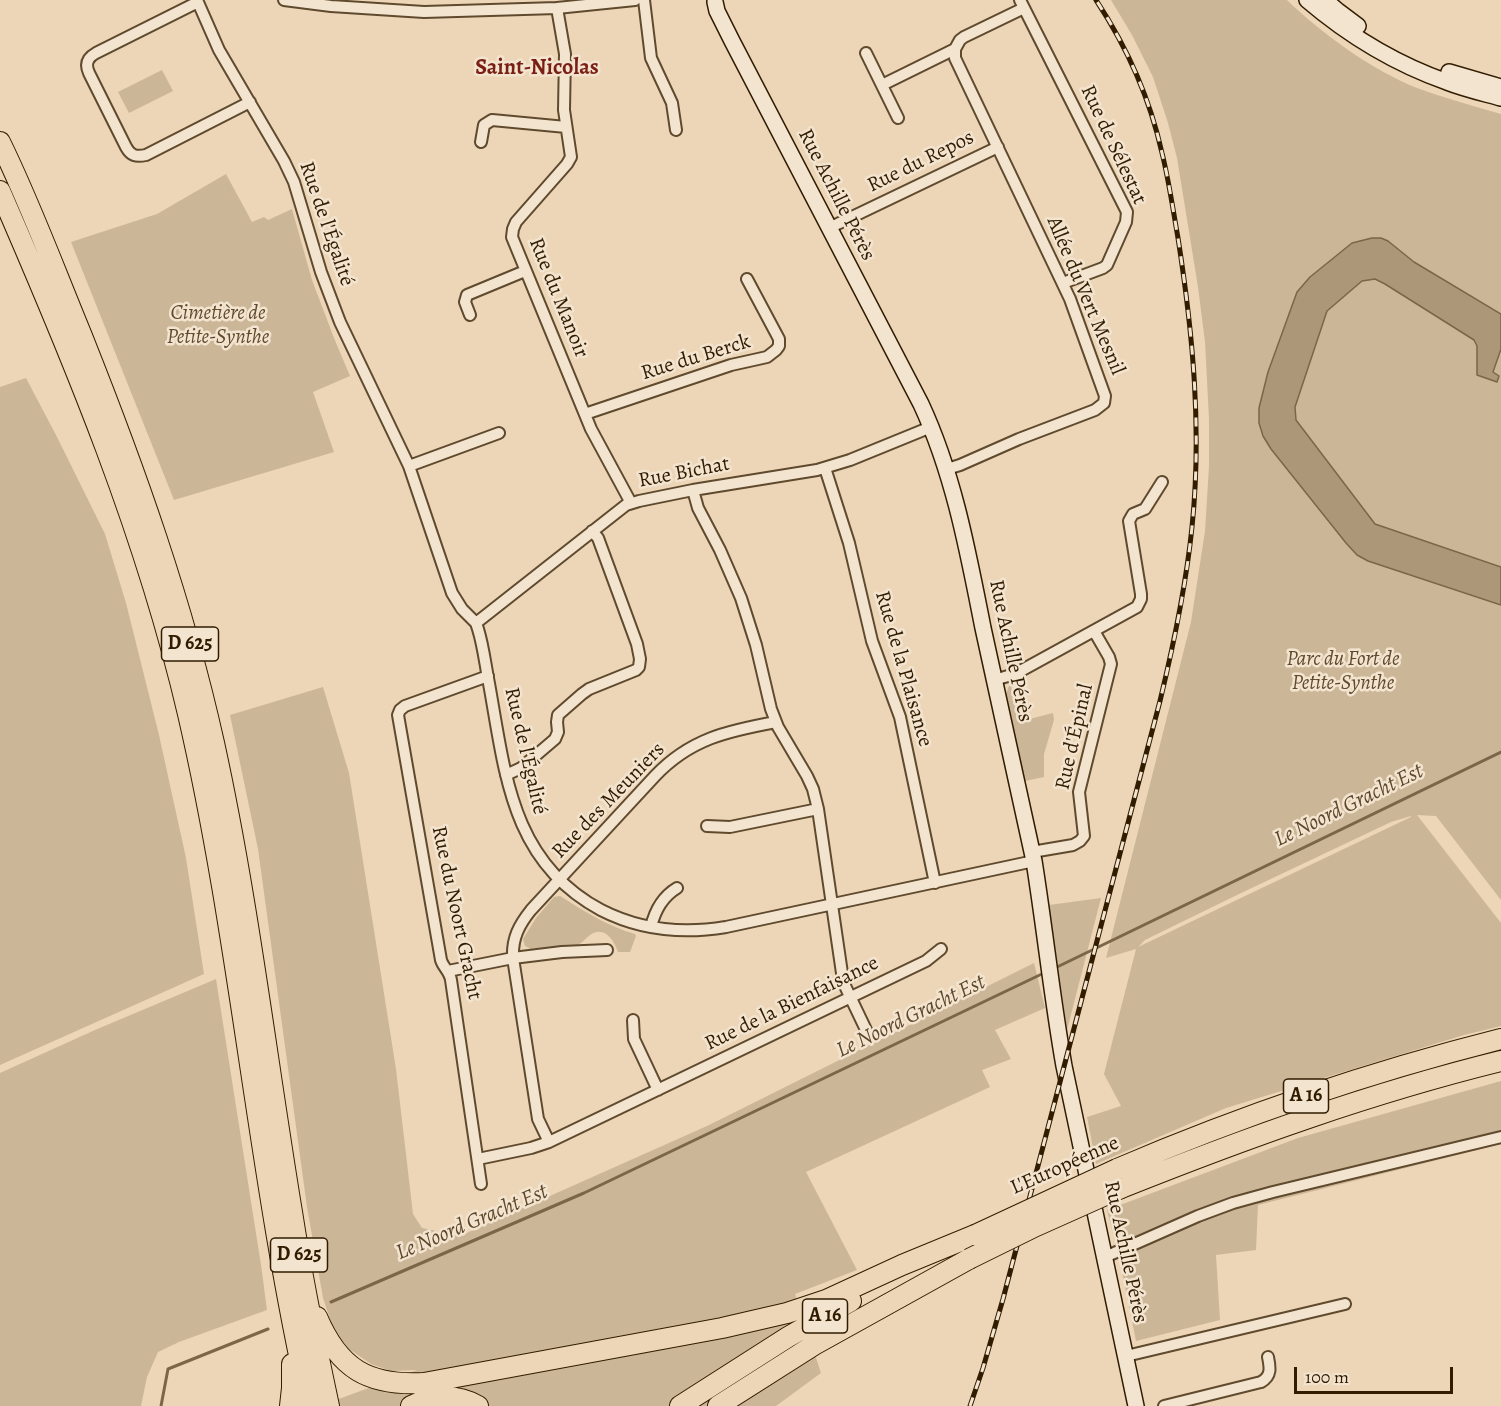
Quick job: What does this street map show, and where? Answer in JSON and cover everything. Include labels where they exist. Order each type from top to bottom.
[{"type":"highway","name":"D 625","points":[[0,142],[46,244],[129,457],[160,545],[190,647],[216,755],[242,886],[304,1378],[310,1406]]},
{"type":"highway","name":"D 625","points":[[0,191],[109,457],[150,574],[178,674],[199,763],[220,877],[270,1202],[314,1337],[329,1406]]},
{"type":"highway","name":"L'Européenne","points":[[718,1406],[848,1326],[969,1259],[1036,1226],[1119,1178],[1219,1127],[1415,1063],[1501,1039]]},
{"type":"highway","name":"L'Européenne","points":[[680,1406],[815,1321],[975,1235],[1042,1202],[1204,1155],[1299,1120],[1406,1086],[1501,1060]]},
{"type":"highway","points":[[293,1278],[327,1338],[345,1360],[376,1380],[410,1384],[433,1382],[711,1330],[787,1313],[833,1297],[975,1235]]},
{"type":"highway","points":[[290,1406],[293,1278]]},
{"type":"highway","points":[[736,1406],[848,1326]]},
{"type":"highway","points":[[411,1406],[444,1397],[458,1398],[478,1406]]},
{"type":"street","points":[[284,0],[341,7],[424,12],[557,8],[635,0]]},
{"type":"street","points":[[644,0],[651,58],[670,97],[676,130]]},
{"type":"street","points":[[197,1],[88,59],[87,70],[129,153],[134,156],[146,155],[250,102]]},
{"type":"street","name":"Rue de l'Égalité","points":[[197,1],[217,45],[294,182],[321,272],[340,322],[409,466],[452,593],[462,609],[476,623],[513,804],[541,860],[559,879],[580,897],[619,918],[651,927],[684,931],[709,930],[935,883],[1033,857]]},
{"type":"street","name":"Rue Achille Pérès","points":[[713,1],[914,391],[931,427],[947,470],[1033,857],[1066,1079],[1136,1406]]},
{"type":"street","points":[[1315,1],[1413,57],[1450,72],[1501,87]]},
{"type":"street","points":[[1315,1],[1356,36],[1408,66],[1450,83],[1501,98]]},
{"type":"street","points":[[882,85],[955,49],[964,37],[1022,4]]},
{"type":"street","name":"Rue de Sélestat","points":[[1022,4],[1127,213],[1126,222],[1107,265],[1063,283]]},
{"type":"street","name":"Rue du Manoir","points":[[557,8],[565,54],[564,110],[570,149],[569,161],[518,219],[513,229],[513,241],[597,443],[631,503]]},
{"type":"street","name":"Rue du Repos","points":[[829,228],[998,147],[956,58],[955,49]]},
{"type":"street","points":[[866,54],[898,118]]},
{"type":"street","points":[[481,142],[483,128],[488,121],[566,127]]},
{"type":"street","name":"Allée du Vert Mesnil","points":[[947,470],[1095,410],[1104,404],[1104,392],[1073,306],[998,147]]},
{"type":"street","points":[[470,315],[465,302],[467,295],[525,272]]},
{"type":"street","name":"Rue du Berck","points":[[585,414],[727,366],[767,357],[774,352],[779,346],[778,336],[747,279]]},
{"type":"street","name":"Rue Bichat","points":[[476,623],[622,507],[631,503],[825,468],[931,427]]},
{"type":"street","points":[[409,466],[498,433]]},
{"type":"street","name":"Rue de la Plaisance","points":[[825,468],[852,552],[872,641],[900,717],[935,883]]},
{"type":"street","points":[[994,680],[1015,674],[1134,609],[1140,603],[1141,594],[1129,521],[1133,514],[1144,509],[1162,482]]},
{"type":"street","points":[[693,490],[698,508],[741,598],[782,737],[810,781],[815,794],[843,980],[868,1034]]},
{"type":"street","points":[[506,775],[521,768],[555,739],[558,732],[556,724],[558,715],[572,702],[589,689],[639,667],[640,654],[633,632],[598,538],[592,531]]},
{"type":"street","name":"Rue d'Épinal","points":[[1033,857],[1073,845],[1080,842],[1084,836],[1079,800],[1080,787],[1111,664],[1094,631]]},
{"type":"street","name":"Rue du Noort Gracht","points":[[481,1184],[452,980],[441,960],[398,715],[405,706],[488,676]]},
{"type":"street","name":"Rue des Meuniers","points":[[549,1142],[538,1119],[513,958],[514,941],[519,925],[659,771],[701,742],[718,734],[776,722]]},
{"type":"street","points":[[707,826],[730,827],[818,809]]},
{"type":"street","points":[[651,927],[660,902],[676,888]]},
{"type":"street","name":"Rue de la Bienfaisance","points":[[478,1160],[525,1150],[549,1142],[926,961],[941,949]]},
{"type":"street","points":[[448,971],[513,958],[562,952],[607,950]]},
{"type":"street","points":[[633,1020],[634,1039],[658,1090]]},
{"type":"street","points":[[1105,1257],[1198,1216],[1244,1200],[1501,1137]]},
{"type":"street","name":"Rue Achille Pérès","points":[[1126,1356],[1345,1304]]},
{"type":"street","points":[[1164,1406],[1258,1384],[1269,1374],[1268,1357]]},
{"type":"green space","name":"Parc du Fort de Petite-Synthe","points":[[1111,0],[1287,0],[1332,38],[1383,71],[1417,88],[1501,114],[1501,900],[1436,816],[1417,815],[1501,923],[1501,1026],[1464,1035],[1226,1108],[1096,1164],[1087,1117],[1121,1106],[1104,1074],[1136,949],[1106,958],[1191,622],[1205,531],[1209,466],[1205,342],[1177,158],[1153,77]],"holes":[[[1411,817],[1138,947],[1145,940],[1237,895],[1391,822]]]},
{"type":"green space","points":[[162,70],[173,91],[129,113],[118,92]]},
{"type":"green space","name":"Cimetière de Petite-Synthe","points":[[226,174],[252,222],[264,217],[268,220],[292,209],[312,280],[350,376],[313,392],[334,452],[174,500],[71,242],[157,214]]},
{"type":"green space","points":[[26,378],[105,534],[126,603],[159,735],[186,858],[204,974],[0,1065],[0,387]]},
{"type":"green space","points":[[1011,685],[1018,722],[1053,713],[1054,720],[1044,754],[1044,777],[1025,781],[1006,694]]},
{"type":"green space","points":[[323,687],[349,773],[396,1069],[413,1214],[422,1228],[460,1236],[707,1126],[1034,963],[1045,1008],[995,1030],[1011,1059],[982,1070],[990,1087],[806,1172],[857,1270],[795,1294],[821,1373],[776,1406],[320,1406],[417,1370],[391,1371],[371,1364],[349,1349],[334,1331],[323,1298],[307,1207],[258,849],[230,715]]},
{"type":"green space","points":[[560,896],[587,913],[635,934],[630,952],[618,952],[608,935],[600,932],[595,932],[578,945],[531,949],[525,946],[523,939],[536,918],[554,897]]},
{"type":"green space","points":[[1101,898],[1067,1030],[1049,905]]},
{"type":"green space","points":[[216,979],[267,1310],[158,1352],[147,1377],[141,1406],[0,1406],[0,1073]]},
{"type":"green space","points":[[1501,1081],[1501,1144],[1258,1205],[1256,1250],[1216,1255],[1220,1320],[1136,1341],[1107,1210],[1298,1138]]},
{"type":"shaded area","points":[[1372,238],[1388,241],[1414,262],[1501,314],[1501,349],[1493,372],[1499,376],[1497,382],[1477,375],[1477,346],[1474,340],[1385,284],[1375,279],[1362,281],[1327,311],[1295,407],[1296,420],[1375,524],[1501,567],[1501,605],[1368,561],[1357,555],[1263,436],[1259,423],[1259,408],[1268,372],[1297,292],[1310,277],[1352,243]]},
{"type":"waterway","name":"Le Noord Gracht Est","points":[[1055,968],[1501,752]]},
{"type":"waterway","name":"Le Noord Gracht Est","points":[[331,1302],[584,1193],[1046,972]]},
{"type":"waterway","name":"Le Noord Gracht Est","points":[[161,1406],[168,1369],[268,1329]]},
{"type":"railway","points":[[970,1406],[1003,1299],[1160,701],[1179,614],[1192,527],[1196,454],[1192,346],[1169,185],[1157,133],[1144,93],[1118,36],[1096,0]]},
{"type":"district","name":"Saint-Nicolas","points":[[537,69]]}]
